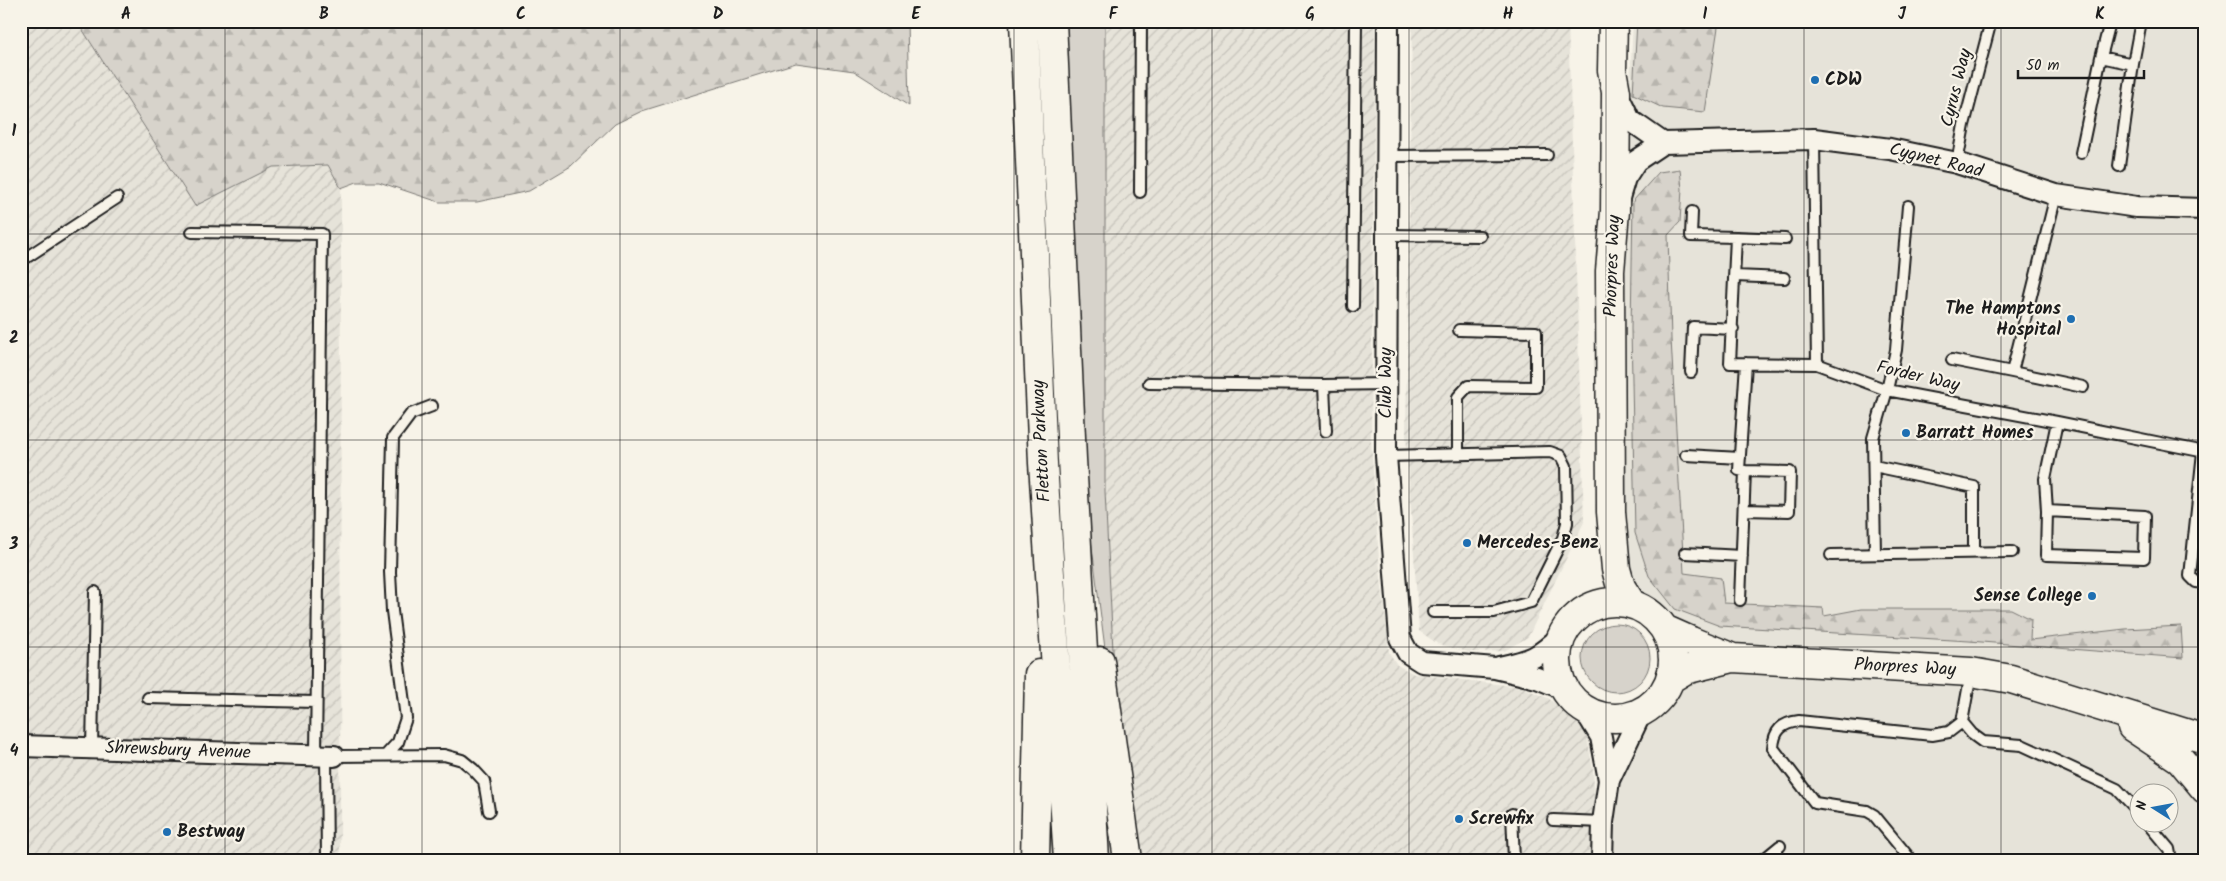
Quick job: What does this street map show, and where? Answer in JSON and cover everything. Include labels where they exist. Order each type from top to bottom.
[{"type":"main road","name":"Fletton Parkway","points":[[1024,21],[1043,463],[1068,860]]},
{"type":"main road","name":"Fletton Parkway","points":[[1052,21],[1072,459],[1095,860]]},
{"type":"main road","name":"Phorpres Way","points":[[1613,21],[1615,211],[1610,271],[1611,512],[1616,569],[1621,587],[1632,604]]},
{"type":"main road","points":[[1610,271],[1605,235],[1606,106],[1614,81]]},
{"type":"main road","points":[[1072,459],[1128,860]]},
{"type":"main road","points":[[1035,860],[1043,463]]},
{"type":"main road","name":"Phorpres Way","points":[[1584,610],[1599,581],[1611,512]]},
{"type":"main road","points":[[1608,602],[1632,604],[1656,618],[1664,629],[1672,644],[1674,662],[1670,679],[1663,693],[1641,713],[1622,718],[1602,717],[1584,710],[1572,700],[1564,689],[1557,671],[1557,653],[1562,635],[1572,621],[1584,610],[1608,602]]},
{"type":"main road","name":"Phorpres Way","points":[[1664,629],[1733,658]]},
{"type":"main road","name":"Phorpres Way","points":[[1670,679],[1685,670],[1733,658],[1971,672],[2011,679],[2205,739]]},
{"type":"main road","name":"Phorpres Way","points":[[2074,700],[2141,732],[2180,759],[2205,789]]},
{"type":"street","name":"Club Way","points":[[1388,21],[1386,456],[1400,638],[1408,653],[1422,662],[1495,668],[1537,678],[1564,689]]},
{"type":"street","points":[[1614,81],[1630,120],[1663,143],[1636,161],[1625,178],[1615,211]]},
{"type":"street","name":"Cygnet Road","points":[[1663,143],[1814,139],[1890,148],[1957,163],[2056,194],[2137,207],[2205,209]]},
{"type":"street","name":"Club Way","points":[[1495,668],[1525,661],[1542,654],[1562,635]]},
{"type":"street","points":[[1584,710],[1601,737],[1609,780]]},
{"type":"street","points":[[1602,860],[1603,822],[1609,780],[1641,713]]},
{"type":"street","name":"Shrewsbury Avenue","points":[[21,746],[325,756]]},
{"type":"lane","points":[[1140,192],[1141,21]]},
{"type":"lane","points":[[1353,306],[1356,21]]},
{"type":"lane","name":"Cyrus Way","points":[[1957,163],[1964,125],[1991,21]]},
{"type":"lane","points":[[2081,153],[2110,22],[2107,21]]},
{"type":"lane","points":[[2119,166],[2141,21]]},
{"type":"lane","points":[[2101,57],[2133,64]]},
{"type":"lane","points":[[1814,139],[1817,364]]},
{"type":"lane","points":[[1386,156],[1546,155]]},
{"type":"lane","points":[[2012,372],[2056,194]]},
{"type":"lane","points":[[21,260],[116,198]]},
{"type":"lane","points":[[1875,553],[1874,438],[1896,350],[1908,206]]},
{"type":"lane","points":[[1692,212],[1691,236],[1785,239]]},
{"type":"lane","points":[[192,232],[322,234],[316,702],[325,756],[327,860]]},
{"type":"lane","points":[[1386,235],[1480,236]]},
{"type":"lane","points":[[1736,237],[1730,363],[1746,363],[1739,470],[1790,472],[1789,512],[1744,510]]},
{"type":"lane","points":[[1735,276],[1784,278]]},
{"type":"lane","points":[[1691,372],[1693,327],[1733,328]]},
{"type":"lane","points":[[1458,454],[1458,397],[1468,386],[1536,387],[1536,332],[1459,330]]},
{"type":"lane","points":[[1952,360],[2083,387]]},
{"type":"lane","name":"Forder Way","points":[[1746,363],[1817,364],[1887,390],[2204,452]]},
{"type":"lane","points":[[1149,383],[1386,384]]},
{"type":"lane","points":[[1324,385],[1326,431]]},
{"type":"lane","points":[[387,754],[398,742],[406,718],[392,611],[393,438],[411,414],[432,406]]},
{"type":"lane","points":[[2047,511],[2145,516],[2144,558],[2046,555],[2047,511],[2045,479],[2057,422]]},
{"type":"lane","points":[[1386,456],[1550,452],[1560,456],[1566,466],[1567,523],[1563,538],[1531,602],[1494,612],[1433,612]]},
{"type":"lane","points":[[2204,452],[2202,495],[2190,576],[2196,582],[2205,583]]},
{"type":"lane","points":[[1686,456],[1740,458]]},
{"type":"lane","points":[[1874,466],[1974,487],[1974,552]]},
{"type":"lane","points":[[1740,600],[1745,470]]},
{"type":"lane","points":[[1831,555],[2012,552]]},
{"type":"lane","points":[[1685,553],[1742,556]]},
{"type":"lane","points":[[92,749],[95,592]]},
{"type":"lane","points":[[1911,860],[1874,815],[1866,811],[1815,803],[1773,748],[1773,736],[1780,726],[1788,722],[1932,735],[1949,732],[1962,722],[1971,672]]},
{"type":"lane","points":[[148,698],[316,702]]},
{"type":"lane","points":[[1962,722],[1972,734],[1983,742],[2022,745],[2117,788],[2128,800]]},
{"type":"lane","points":[[325,756],[444,755],[462,760],[474,769],[484,781],[489,811]]},
{"type":"lane","points":[[1512,814],[1514,860]]},
{"type":"lane","points":[[1553,820],[1603,822]]},
{"type":"lane","points":[[2156,834],[2169,849],[2171,860]]},
{"type":"lane","points":[[1763,860],[1780,846]]},
{"type":"shaded area","points":[[21,21],[77,21],[195,206],[273,167],[328,165],[341,188],[340,860],[21,860]]},
{"type":"shaded area","points":[[1105,21],[1375,21],[1371,440],[1379,560],[1389,652],[1397,665],[1414,674],[1521,687],[1548,698],[1576,720],[1587,736],[1593,770],[1595,802],[1591,860],[1139,860],[1118,750],[1105,491]]},
{"type":"shaded area","points":[[1412,21],[1568,21],[1584,522],[1528,637],[1504,651],[1469,652],[1438,644],[1419,631],[1406,434]]},
{"type":"shaded area","points":[[1633,21],[2205,21],[2205,860],[1614,860],[1614,805],[1624,765],[1641,728],[1655,707],[1677,684],[1699,630],[1685,625],[1645,599],[1625,573],[1622,545],[1628,126]]},
{"type":"green space","points":[[77,21],[907,21],[909,106],[854,71],[796,63],[642,111],[615,124],[571,166],[529,191],[477,202],[439,202],[379,182],[357,182],[341,188],[328,165],[273,167],[195,206]]},
{"type":"green space","points":[[1063,21],[1105,21],[1105,491],[1118,750],[1086,500]]},
{"type":"green space","points":[[1637,21],[1719,21],[1705,112],[1663,108],[1633,94]]},
{"type":"green space","points":[[1680,169],[1682,189],[1680,222],[1668,235],[1671,339],[1684,573],[1721,578],[1724,603],[1823,608],[1824,616],[1861,609],[2011,609],[2031,619],[2030,640],[2125,629],[2181,626],[2183,658],[1969,641],[1720,626],[1675,609],[1649,576],[1635,533],[1631,329],[1633,201],[1659,172]]},
{"type":"green space","points":[[1616,624],[1629,627],[1640,634],[1647,645],[1650,658],[1647,671],[1640,682],[1629,689],[1616,692],[1603,689],[1592,682],[1585,671],[1582,658],[1585,645],[1592,634],[1603,627]]},
{"type":"place","name":"CDW","points":[[1815,80]]},
{"type":"place","name":"The Hamptons Hospital","points":[[2071,319]]},
{"type":"place","name":"Barratt Homes","points":[[1906,433]]},
{"type":"place","name":"Mercedes-Benz","points":[[1467,543]]},
{"type":"place","name":"Sense College","points":[[2092,596]]},
{"type":"place","name":"Screwfix","points":[[1459,819]]},
{"type":"place","name":"Bestway","points":[[167,832]]}]
